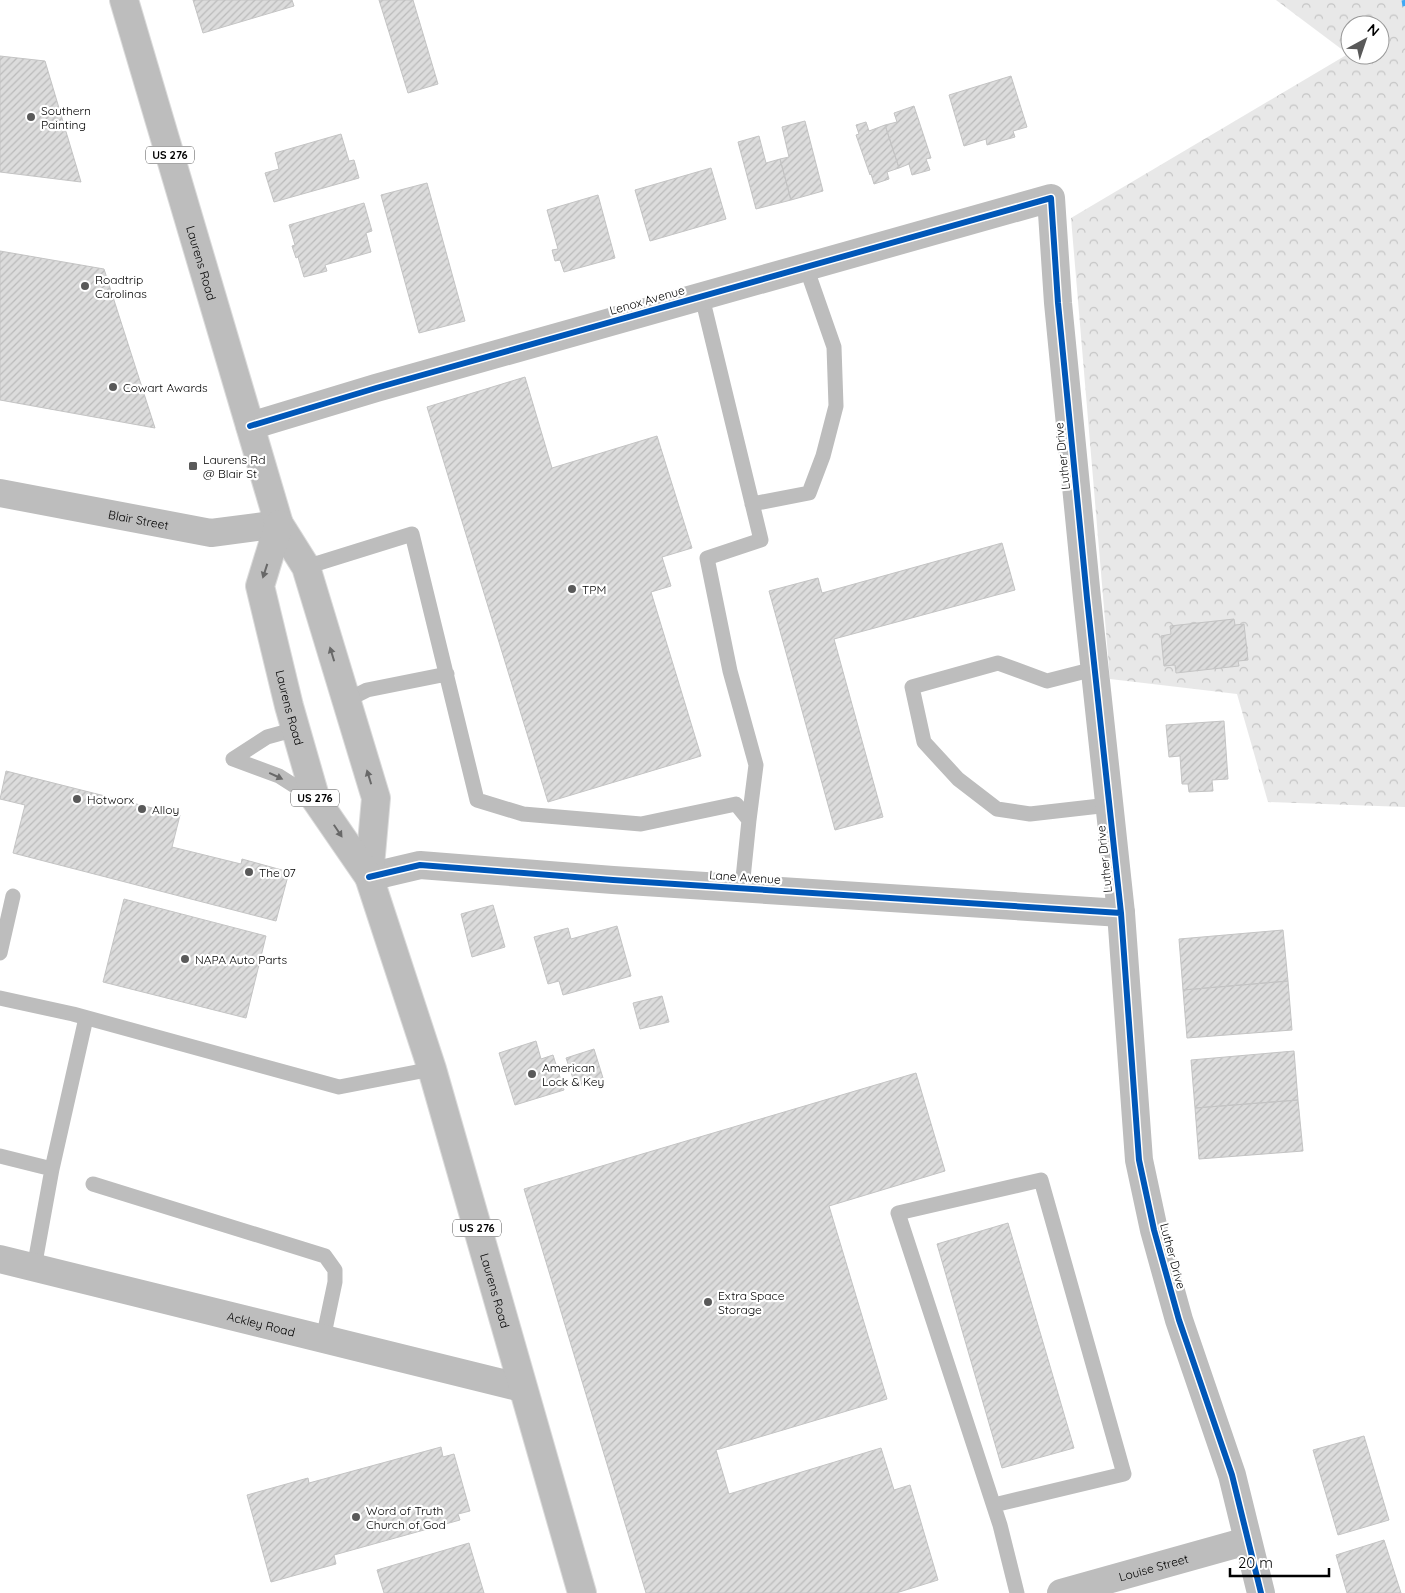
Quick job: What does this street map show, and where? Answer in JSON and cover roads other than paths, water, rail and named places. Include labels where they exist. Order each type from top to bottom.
[{"type":"street","name":"Laurens Road","points":[[124,0],[279,524],[306,567],[376,798],[369,877]]},
{"type":"street","name":"Lenox Avenue","points":[[250,426],[376,388],[1051,198]]},
{"type":"street","name":"Luther Drive","points":[[1051,198],[1058,303],[1094,669],[1121,913],[1139,1160],[1154,1230],[1171,1293],[1232,1475],[1260,1593]]},
{"type":"street","name":"Blair Street","points":[[0,493],[211,533],[279,524]]},
{"type":"street","name":"Laurens Road","points":[[279,524],[260,586],[289,706],[316,800],[369,877],[432,1069],[582,1593]]},
{"type":"street","name":"Lane Avenue","points":[[369,877],[420,865],[1121,913]]},
{"type":"street","name":"Ackley Road","points":[[0,1260],[522,1388]]},
{"type":"street","name":"Louise Street","points":[[1061,1593],[1247,1541]]},
{"type":"lane","points":[[752,504],[809,493],[823,456],[836,406],[834,347],[806,268]]},
{"type":"lane","points":[[702,297],[761,540],[707,558],[730,671],[756,765],[742,888]]},
{"type":"lane","points":[[306,567],[412,534],[478,800],[523,814],[641,824],[736,804],[749,820]]},
{"type":"lane","points":[[1094,669],[1046,681],[998,663],[912,687],[924,742],[958,779],[997,809],[1030,814],[1109,805]]},
{"type":"lane","points":[[346,700],[367,690],[447,674]]},
{"type":"lane","points":[[296,729],[267,737],[233,759],[279,776],[316,800]]},
{"type":"lane","points":[[0,953],[13,896]]},
{"type":"lane","points":[[0,998],[86,1018],[339,1087],[432,1069]]},
{"type":"lane","points":[[34,1268],[52,1169],[86,1018]]},
{"type":"lane","points":[[0,1156],[52,1169]]},
{"type":"lane","points":[[994,1506],[1124,1474],[1041,1180],[898,1213],[994,1506],[1017,1593]]},
{"type":"lane","points":[[93,1184],[325,1256],[335,1270],[335,1282],[323,1339]]},
{"type":"place","name":"Southern Painting","points":[[31,117]]},
{"type":"place","name":"Roadtrip Carolinas","points":[[85,286]]},
{"type":"place","name":"Cowart Awards","points":[[113,387]]},
{"type":"place","name":"Laurens Rd @ Blair St","points":[[193,466]]},
{"type":"place","name":"TPM","points":[[572,589]]},
{"type":"place","name":"Hotworx","points":[[77,799]]},
{"type":"place","name":"Alloy","points":[[142,809]]},
{"type":"place","name":"The 07","points":[[249,872]]},
{"type":"place","name":"NAPA Auto Parts","points":[[185,959]]},
{"type":"place","name":"American Lock & Key","points":[[532,1074]]},
{"type":"place","name":"Extra Space Storage","points":[[708,1302]]},
{"type":"place","name":"Word of Truth Church of God","points":[[356,1517]]}]
